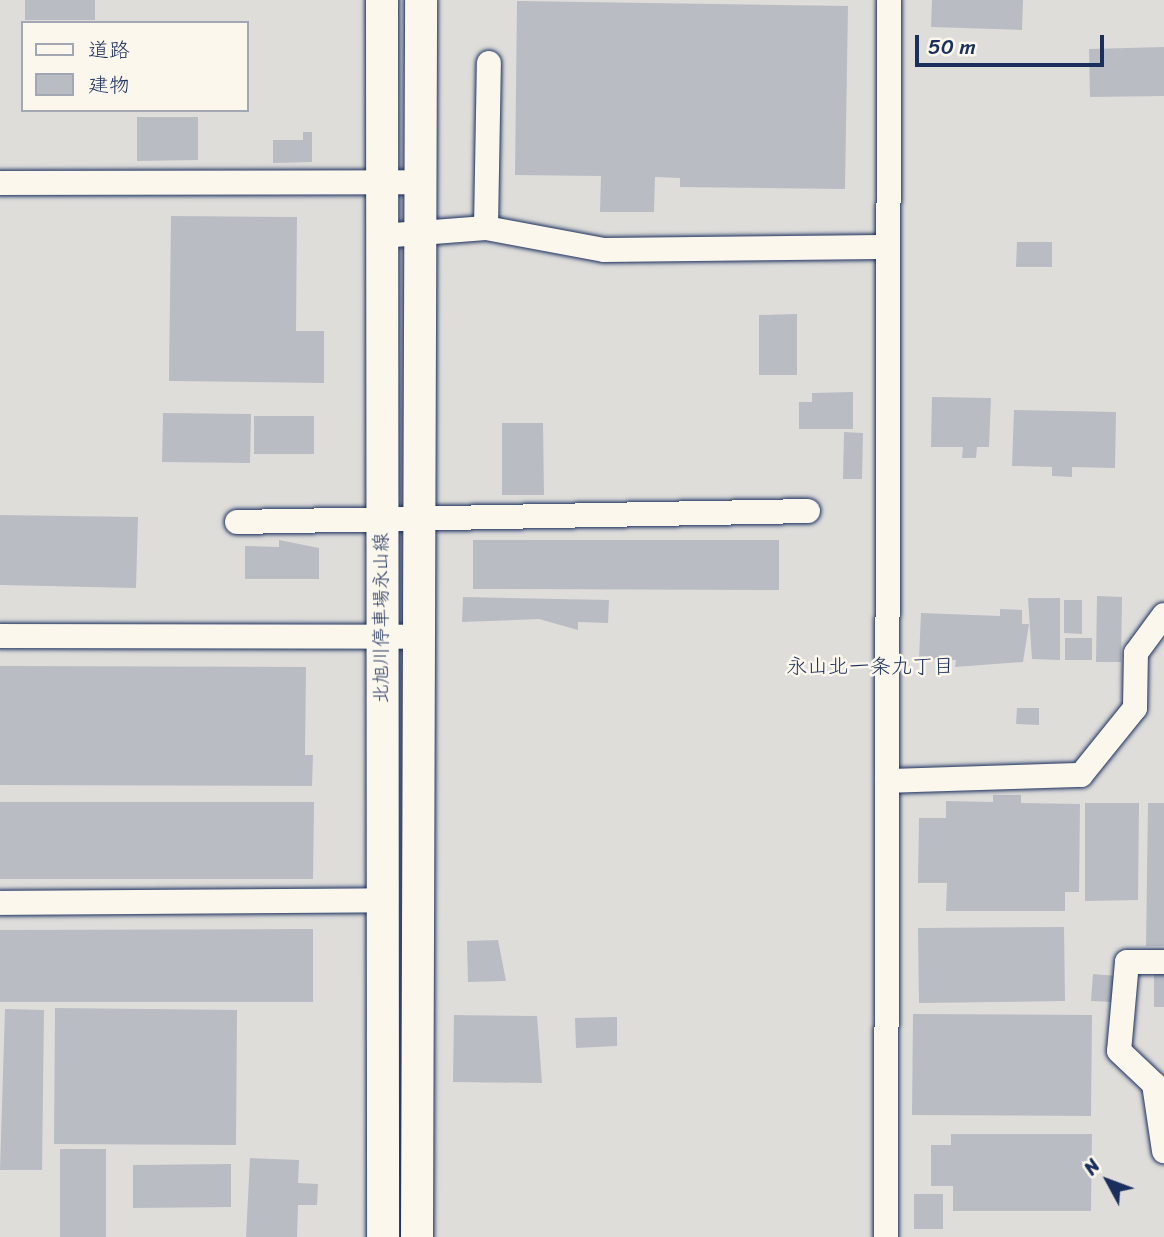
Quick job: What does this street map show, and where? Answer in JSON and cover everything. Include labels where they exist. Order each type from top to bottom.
[{"type":"main road","name":"北旭川停車場永山線","points":[[382,0],[383,1237]]},
{"type":"main road","name":"北旭川停車場永山線","points":[[417,1237],[421,0]]},
{"type":"street","points":[[886,1237],[889,0]]},
{"type":"street","points":[[485,228],[489,63]]},
{"type":"street","points":[[0,183],[421,182]]},
{"type":"street","points":[[381,236],[485,228],[604,250],[888,247]]},
{"type":"street","points":[[237,522],[381,517],[808,511]]},
{"type":"street","points":[[887,781],[1081,775],[1135,708],[1136,653],[1164,615]]},
{"type":"street","points":[[0,636],[419,637]]},
{"type":"street","points":[[0,902],[382,900]]},
{"type":"street","points":[[1164,962],[1127,962],[1119,1051],[1154,1084],[1164,1152]]},
{"type":"shaded area","points":[[0,0],[1164,0],[1164,1237],[0,1237]]},
{"type":"building","points":[[25,0],[95,0],[95,20],[25,20]]},
{"type":"building","points":[[932,0],[1023,0],[1022,30],[931,27]]},
{"type":"building","points":[[517,1],[848,6],[845,189],[680,187],[680,178],[655,177],[654,212],[600,212],[601,176],[515,175]]},
{"type":"building","points":[[1164,47],[1164,96],[1090,97],[1089,49]]},
{"type":"building","points":[[137,117],[198,117],[198,160],[137,161]]},
{"type":"building","points":[[303,132],[312,132],[312,162],[273,163],[273,140],[303,140]]},
{"type":"building","points":[[171,216],[297,217],[296,331],[324,331],[324,383],[169,381]]},
{"type":"building","points":[[1017,242],[1052,242],[1052,267],[1016,267]]},
{"type":"building","points":[[797,314],[797,375],[759,375],[759,315]]},
{"type":"building","points":[[853,392],[853,429],[799,429],[799,402],[812,402],[812,393]]},
{"type":"building","points":[[932,397],[991,398],[989,447],[977,447],[976,458],[962,458],[963,447],[931,447]]},
{"type":"building","points":[[1014,410],[1116,412],[1115,468],[1072,467],[1072,477],[1052,476],[1052,467],[1012,466]]},
{"type":"building","points":[[163,413],[251,414],[250,463],[162,462]]},
{"type":"building","points":[[254,416],[314,416],[314,454],[254,454]]},
{"type":"building","points":[[502,423],[543,423],[544,495],[502,495]]},
{"type":"building","points":[[844,432],[863,433],[862,479],[843,479]]},
{"type":"building","points":[[0,515],[138,517],[136,588],[0,585]]},
{"type":"building","points":[[279,540],[319,548],[319,579],[245,579],[245,546],[279,547]]},
{"type":"building","points":[[473,540],[779,540],[779,590],[473,589]]},
{"type":"building","points":[[1097,596],[1122,597],[1121,662],[1096,662]]},
{"type":"building","points":[[463,597],[609,600],[608,623],[578,622],[578,630],[539,619],[462,622]]},
{"type":"building","points":[[1028,598],[1060,598],[1060,660],[1032,659]]},
{"type":"building","points":[[1064,600],[1082,600],[1082,634],[1064,633]]},
{"type":"building","points":[[1000,609],[1022,610],[1022,624],[1029,624],[1023,662],[955,667],[956,660],[919,659],[921,613],[1000,616]]},
{"type":"building","points":[[1065,638],[1092,638],[1092,660],[1065,660]]},
{"type":"building","points":[[0,666],[306,667],[305,755],[313,755],[312,786],[0,785]]},
{"type":"building","points":[[1017,708],[1039,708],[1039,725],[1016,724]]},
{"type":"building","points":[[993,795],[1021,795],[1021,803],[1080,804],[1079,892],[1065,892],[1065,911],[946,911],[947,883],[918,883],[919,818],[946,818],[946,801],[993,802]]},
{"type":"building","points":[[0,802],[314,802],[313,879],[0,879]]},
{"type":"building","points":[[1085,803],[1139,803],[1138,900],[1085,901]]},
{"type":"building","points":[[1148,803],[1164,803],[1164,946],[1146,946]]},
{"type":"building","points":[[1064,927],[1065,1001],[919,1003],[918,928]]},
{"type":"building","points":[[313,929],[313,1002],[0,1002],[0,930]]},
{"type":"building","points":[[498,940],[506,981],[468,982],[467,941]]},
{"type":"building","points":[[1154,966],[1164,966],[1164,1007],[1154,1007]]},
{"type":"building","points":[[1093,974],[1116,976],[1114,1002],[1091,1001]]},
{"type":"building","points":[[55,1008],[237,1010],[236,1145],[54,1144]]},
{"type":"building","points":[[5,1009],[44,1010],[42,1170],[0,1170]]},
{"type":"building","points":[[913,1014],[1092,1015],[1091,1116],[912,1115]]},
{"type":"building","points":[[454,1015],[537,1016],[542,1083],[453,1082]]},
{"type":"building","points":[[617,1017],[617,1046],[576,1048],[575,1018]]},
{"type":"building","points":[[951,1134],[1092,1134],[1091,1211],[953,1211],[953,1186],[931,1186],[931,1145],[951,1145]]},
{"type":"building","points":[[60,1149],[106,1149],[106,1237],[60,1237]]},
{"type":"building","points":[[250,1158],[299,1160],[298,1183],[318,1184],[317,1205],[298,1205],[297,1237],[246,1237]]},
{"type":"building","points":[[231,1164],[231,1207],[133,1208],[133,1165]]},
{"type":"building","points":[[914,1194],[943,1194],[943,1229],[914,1229]]},
{"type":"district","name":"永山北一条九丁目","points":[[870,666]]}]
